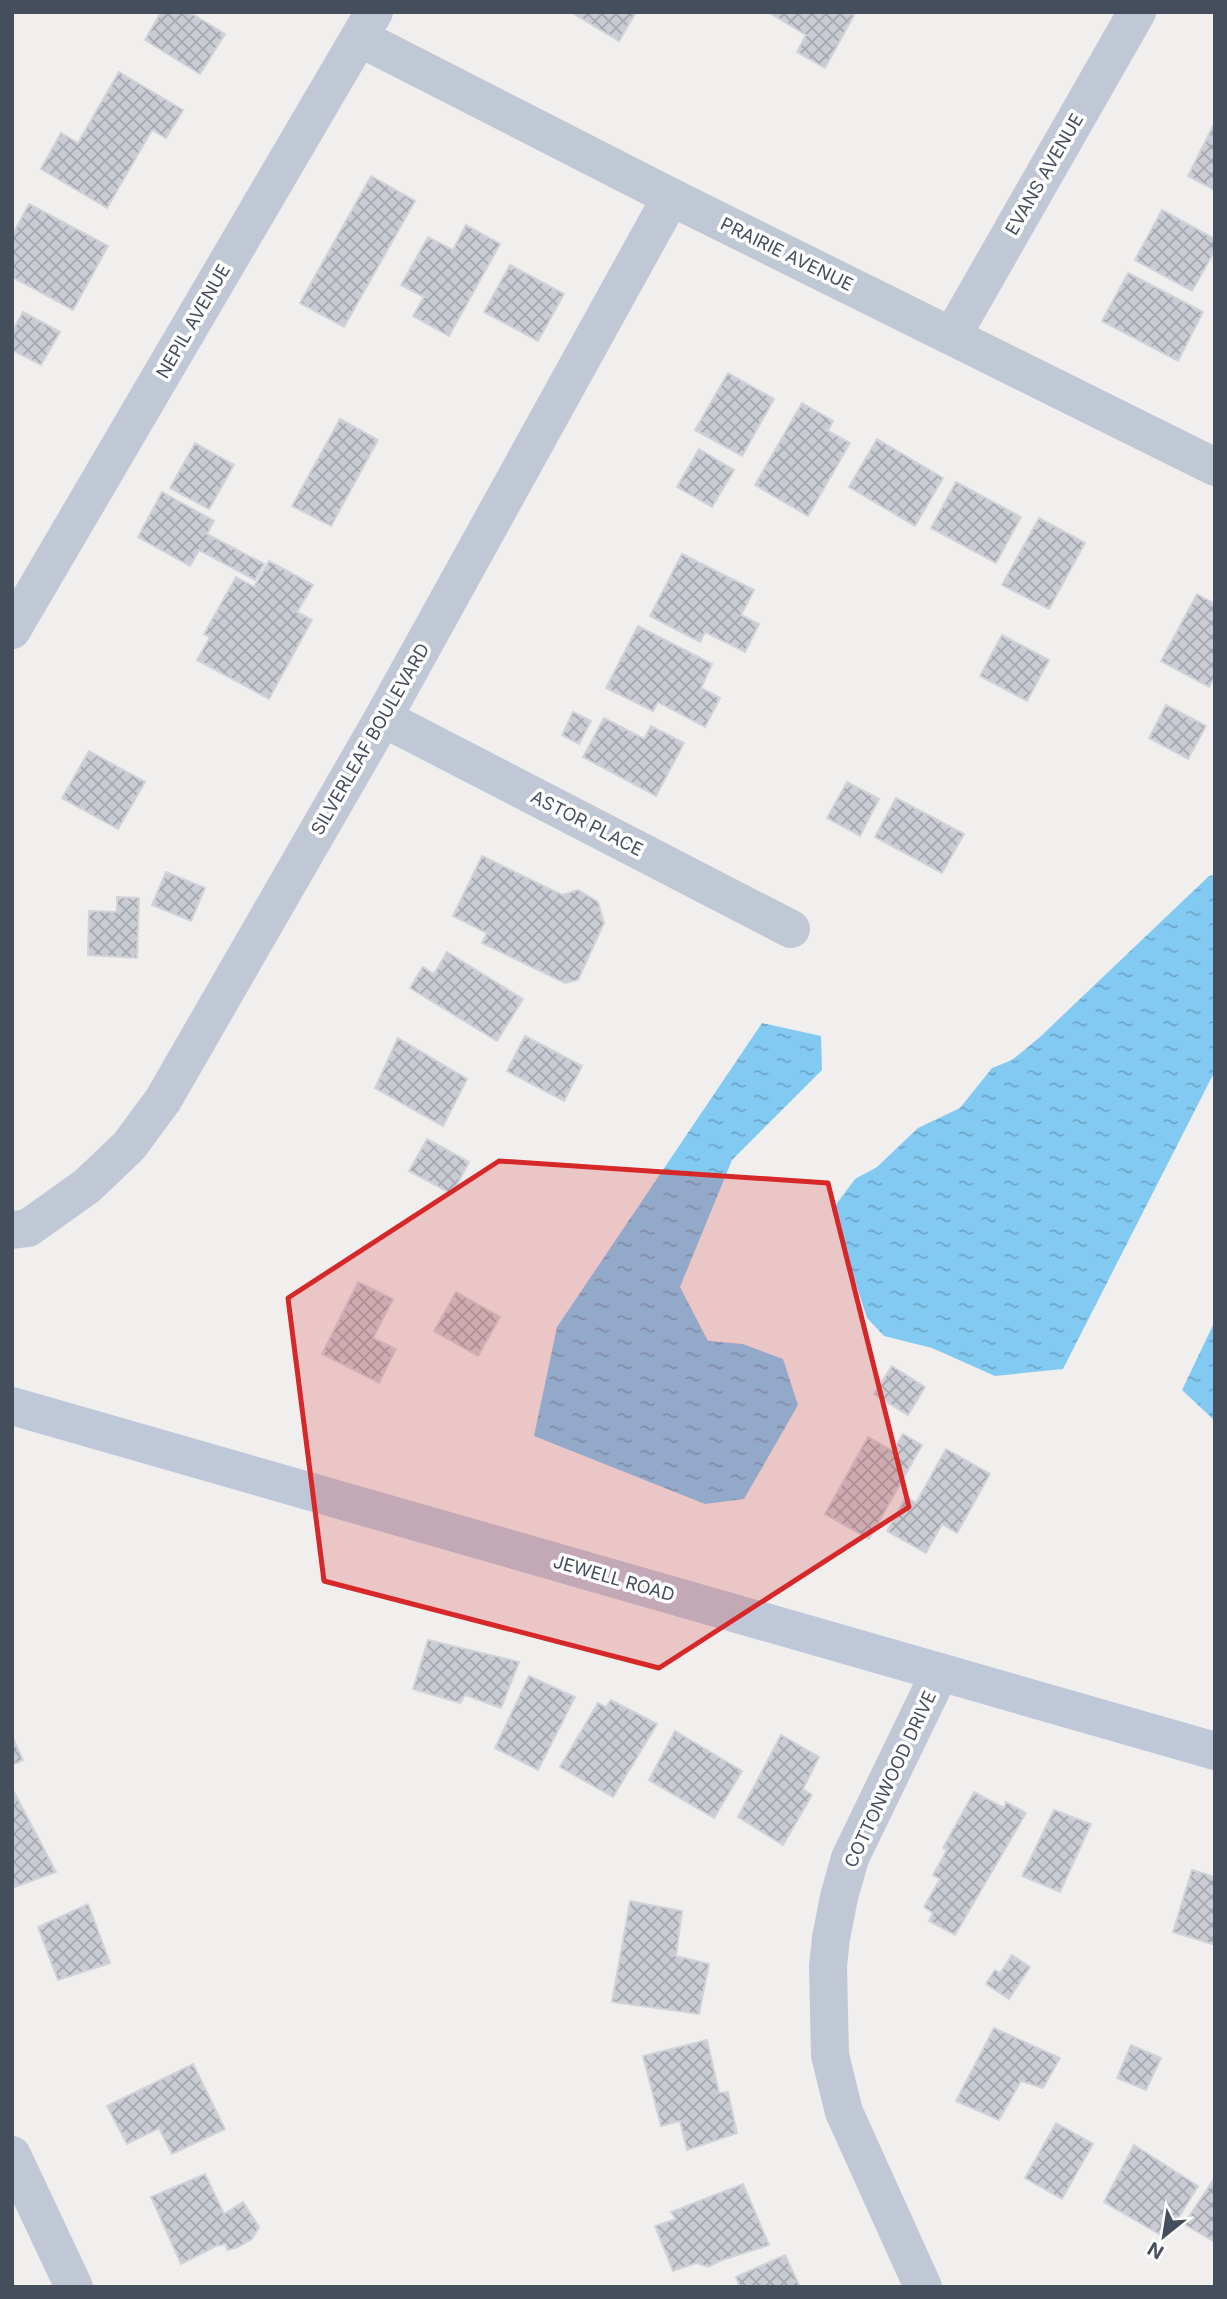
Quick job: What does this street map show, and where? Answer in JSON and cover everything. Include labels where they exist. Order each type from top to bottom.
[{"type":"street","name":"EVANS AVENUE","points":[[952,336],[1137,12]]},
{"type":"street","name":"PRAIRIE AVENUE","points":[[367,25],[671,197],[1215,467]]},
{"type":"street","name":"NEPIL AVENUE","points":[[12,630],[367,25]]},
{"type":"street","name":"SILVERLEAF BOULEVARD","points":[[12,1230],[28,1228],[87,1186],[129,1146],[163,1100],[383,718],[671,197]]},
{"type":"street","name":"ASTOR PLACE","points":[[383,718],[791,929]]},
{"type":"street","name":"JEWELL ROAD","points":[[12,1406],[1215,1751]]},
{"type":"street","name":"COTTONWOOD DRIVE","points":[[923,2287],[844,2112],[830,2055],[828,1966],[839,1897],[850,1858],[940,1672]]},
{"type":"street","points":[[12,2155],[74,2287]]},
{"type":"highlighted area","points":[[499,1161],[828,1183],[909,1507],[659,1668],[324,1581],[288,1298]]},
{"type":"water","points":[[1215,875],[1215,1071],[1063,1369],[995,1376],[932,1348],[884,1336],[867,1318],[832,1210],[855,1179],[877,1167],[918,1128],[960,1108],[992,1068],[1012,1060],[1040,1037],[1209,876]]},
{"type":"water","points":[[762,1023],[821,1036],[822,1070],[732,1160],[680,1287],[708,1341],[743,1344],[783,1359],[798,1405],[744,1499],[705,1504],[534,1436],[557,1327]]},
{"type":"water","points":[[1215,1321],[1215,1421],[1182,1390]]},
{"type":"building","points":[[161,12],[189,12],[225,34],[200,74],[145,40]]},
{"type":"building","points":[[571,12],[636,12],[619,41]]},
{"type":"building","points":[[768,12],[849,12],[854,15],[825,68],[797,52],[806,35]]},
{"type":"building","points":[[119,72],[183,110],[166,138],[152,130],[107,208],[41,169],[61,133],[78,143]]},
{"type":"building","points":[[1213,126],[1215,127],[1215,190],[1188,176]]},
{"type":"building","points":[[371,176],[415,201],[344,327],[300,303]]},
{"type":"building","points":[[29,204],[108,246],[73,310],[12,277],[12,236]]},
{"type":"building","points":[[1162,210],[1215,239],[1215,250],[1192,291],[1135,260]]},
{"type":"building","points":[[466,225],[500,244],[449,336],[413,316],[424,297],[401,285],[428,237],[453,250]]},
{"type":"building","points":[[510,265],[564,294],[538,341],[484,312]]},
{"type":"building","points":[[1128,273],[1203,312],[1178,361],[1102,321]]},
{"type":"building","points":[[23,312],[60,332],[41,365],[12,350],[12,332]]},
{"type":"building","points":[[728,373],[774,399],[742,456],[695,430]]},
{"type":"building","points":[[802,403],[833,421],[828,431],[850,443],[808,516],[755,485]]},
{"type":"building","points":[[340,419],[378,440],[331,526],[292,506]]},
{"type":"building","points":[[877,439],[943,478],[915,526],[849,487]]},
{"type":"building","points":[[195,443],[234,465],[209,509],[170,488]]},
{"type":"building","points":[[699,449],[734,470],[712,507],[677,487]]},
{"type":"building","points":[[956,482],[1021,517],[996,563],[931,528]]},
{"type":"building","points":[[162,492],[214,521],[207,534],[264,564],[255,580],[199,550],[190,566],[138,537]]},
{"type":"building","points":[[1039,518],[1085,543],[1049,609],[1002,585]]},
{"type":"building","points":[[682,554],[754,590],[741,615],[759,624],[745,652],[705,632],[700,642],[650,616]]},
{"type":"building","points":[[269,561],[313,585],[297,612],[312,620],[269,699],[197,660],[210,637],[204,634],[236,577],[254,587]]},
{"type":"building","points":[[1197,594],[1215,604],[1215,676],[1209,687],[1161,661]]},
{"type":"building","points":[[638,626],[712,664],[701,688],[720,698],[705,727],[658,702],[653,711],[606,688]]},
{"type":"building","points":[[1002,635],[1049,660],[1027,701],[980,676]]},
{"type":"building","points":[[1166,705],[1206,726],[1188,759],[1149,738]]},
{"type":"building","points":[[573,712],[591,721],[579,744],[562,735]]},
{"type":"building","points":[[604,718],[644,739],[651,726],[684,743],[656,796],[583,757]]},
{"type":"building","points":[[89,751],[145,782],[118,829],[62,798]]},
{"type":"building","points":[[847,782],[879,799],[860,836],[827,818]]},
{"type":"building","points":[[896,798],[964,834],[942,873],[875,837]]},
{"type":"building","points":[[482,856],[562,895],[578,890],[598,902],[604,923],[578,980],[565,983],[482,943],[487,933],[453,916]]},
{"type":"building","points":[[166,872],[205,888],[191,921],[152,905]]},
{"type":"building","points":[[117,897],[139,898],[137,958],[88,955],[89,911],[117,912]]},
{"type":"building","points":[[447,952],[523,999],[497,1041],[410,988],[423,967],[434,974]]},
{"type":"building","points":[[525,1036],[582,1066],[564,1101],[507,1071]]},
{"type":"building","points":[[398,1038],[467,1079],[443,1126],[375,1088]]},
{"type":"building","points":[[427,1139],[469,1162],[452,1194],[409,1171]]},
{"type":"building","points":[[358,1282],[393,1299],[373,1338],[396,1349],[379,1383],[322,1354]]},
{"type":"building","points":[[456,1292],[500,1317],[478,1356],[434,1331]]},
{"type":"building","points":[[892,1366],[925,1387],[908,1415],[874,1394]]},
{"type":"building","points":[[903,1434],[922,1445],[869,1539],[825,1514],[868,1437],[893,1451]]},
{"type":"building","points":[[946,1449],[990,1474],[957,1533],[942,1524],[926,1553],[887,1531],[906,1497],[916,1503]]},
{"type":"building","points":[[428,1640],[519,1662],[501,1708],[465,1695],[460,1703],[413,1689]]},
{"type":"building","points":[[529,1676],[575,1697],[538,1770],[495,1748]]},
{"type":"building","points":[[611,1700],[657,1724],[613,1797],[560,1767],[598,1703],[606,1707]]},
{"type":"building","points":[[675,1731],[742,1771],[714,1818],[649,1780]]},
{"type":"building","points":[[781,1735],[819,1757],[803,1789],[812,1795],[783,1845],[738,1817]]},
{"type":"building","points":[[12,1736],[23,1760],[12,1765]]},
{"type":"building","points":[[14,1792],[56,1872],[12,1888],[12,1793]]},
{"type":"building","points":[[974,1792],[1004,1808],[1006,1802],[1026,1813],[955,1935],[929,1921],[933,1913],[924,1907],[940,1879],[933,1875],[947,1850],[943,1848]]},
{"type":"building","points":[[1054,1810],[1091,1824],[1060,1892],[1022,1876]]},
{"type":"building","points":[[1192,1870],[1215,1877],[1215,1945],[1173,1932]]},
{"type":"building","points":[[630,1901],[682,1911],[676,1956],[709,1964],[699,2014],[612,2002]]},
{"type":"building","points":[[88,1904],[110,1963],[58,1980],[38,1927]]},
{"type":"building","points":[[1012,1955],[1030,1967],[1009,1999],[986,1984],[995,1970],[1000,1973]]},
{"type":"building","points":[[994,2028],[1060,2058],[1043,2088],[1021,2081],[999,2120],[956,2101]]},
{"type":"building","points":[[707,2040],[719,2093],[728,2092],[737,2133],[687,2150],[680,2121],[661,2126],[643,2056]]},
{"type":"building","points":[[1131,2045],[1161,2058],[1146,2090],[1117,2078]]},
{"type":"building","points":[[193,2064],[225,2129],[172,2154],[159,2128],[127,2144],[107,2106]]},
{"type":"building","points":[[1056,2123],[1093,2144],[1062,2199],[1025,2178]]},
{"type":"building","points":[[1134,2145],[1198,2186],[1166,2238],[1104,2202]]},
{"type":"building","points":[[205,2174],[224,2214],[243,2202],[259,2227],[252,2239],[236,2248],[227,2250],[226,2244],[216,2246],[181,2264],[151,2197]]},
{"type":"building","points":[[1215,2180],[1215,2242],[1184,2224]]},
{"type":"building","points":[[743,2184],[769,2245],[708,2267],[696,2263],[673,2271],[655,2226],[676,2219],[671,2212]]},
{"type":"building","points":[[785,2255],[800,2287],[740,2287],[736,2277]]}]
